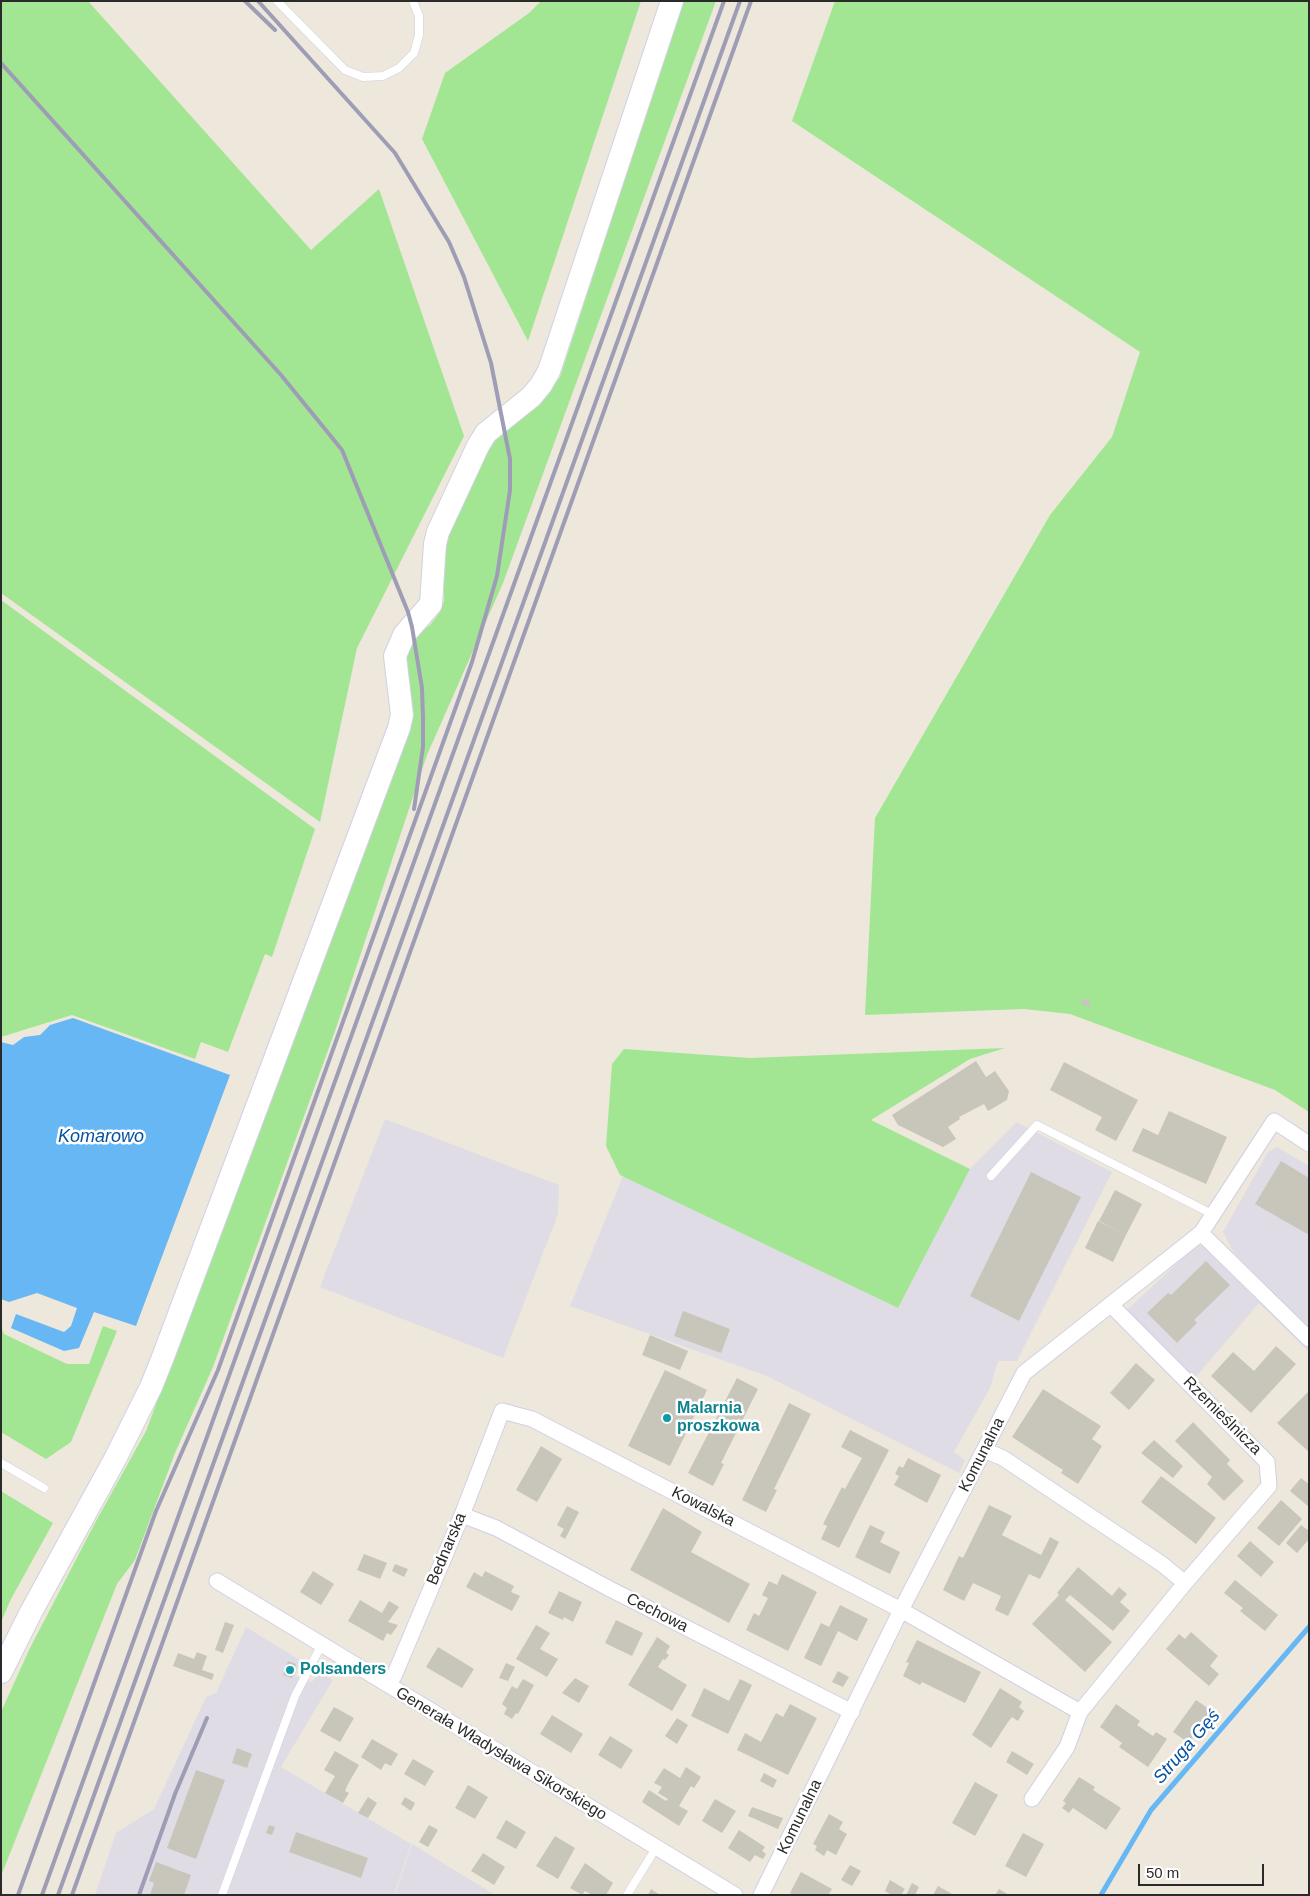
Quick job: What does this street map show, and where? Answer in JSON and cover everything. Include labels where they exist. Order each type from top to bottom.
[{"type":"street","points":[[1,1672],[21,1631],[115,1459],[151,1387],[399,728],[402,715],[395,656],[404,635],[431,604],[435,544],[438,532],[478,446],[486,434],[531,397],[549,371],[672,1]]},
{"type":"street","name":"Komunalna","points":[[761,1895],[901,1610],[1024,1374],[1201,1232],[1214,1215],[1274,1121],[1309,1144]]},
{"type":"street","points":[[1201,1232],[1309,1339]]},
{"type":"street","name":"Rzemieślnicza","points":[[1032,1799],[1067,1747],[1080,1712],[1185,1583],[1269,1486],[1267,1462],[1111,1305]]},
{"type":"street","name":"Bednarska","points":[[388,1684],[394,1676],[462,1515],[502,1411]]},
{"type":"street","name":"Kowalska","points":[[502,1411],[532,1419],[901,1610]]},
{"type":"street","points":[[984,1450],[1003,1458],[1162,1564],[1185,1583]]},
{"type":"street","name":"Cechowa","points":[[462,1515],[496,1528],[610,1589],[852,1712]]},
{"type":"street","name":"Generała Władysława Sikorskiego","points":[[217,1581],[734,1895]]},
{"type":"street","points":[[901,1610],[1080,1712]]},
{"type":"lane","points":[[277,1],[345,70],[363,77],[383,76],[399,68],[414,53],[418,35],[419,16],[413,1]]},
{"type":"lane","points":[[991,1176],[1037,1125],[1214,1215]]},
{"type":"lane","points":[[1,1463],[44,1488]]},
{"type":"lane","points":[[222,1895],[296,1696],[322,1644]]},
{"type":"lane","points":[[627,1895],[656,1848]]},
{"type":"shaded area","points":[[385,1119],[559,1185],[558,1214],[503,1358],[320,1287]]},
{"type":"shaded area","points":[[1017,1122],[1112,1172],[1017,1361],[998,1361],[990,1388],[954,1452],[965,1460],[959,1473],[767,1376],[570,1306],[623,1176],[898,1308],[970,1169]]},
{"type":"shaded area","points":[[1277,1147],[1309,1166],[1309,1352],[1259,1303],[1195,1378],[1127,1310],[1199,1243],[1259,1302],[1271,1290],[1234,1253],[1223,1232],[1268,1152]]},
{"type":"shaded area","name":"Polsanders","points":[[246,1627],[300,1660],[295,1676],[312,1682],[320,1672],[333,1680],[281,1767],[411,1844],[394,1895],[95,1895],[116,1833],[154,1809],[206,1697],[216,1693]]},
{"type":"shaded area","points":[[412,1844],[495,1895],[395,1895]]},
{"type":"green space","points":[[1,1],[88,1],[311,250],[379,189],[464,436],[357,648],[320,822],[1,593]]},
{"type":"green space","points":[[541,1],[641,1],[528,341],[422,139],[445,73],[529,13]]},
{"type":"green space","points":[[683,1],[716,1],[503,583],[427,755],[335,1031],[213,1367],[175,1453],[135,1560],[117,1584],[1,1876],[1,1712],[30,1648],[95,1523],[146,1431],[309,998],[409,722],[403,657],[409,642],[431,624],[440,612],[444,601],[444,547],[450,530],[488,445],[547,395],[560,377]]},
{"type":"green space","points":[[835,1],[1309,1],[1309,1112],[1275,1090],[1070,1014],[1024,1009],[865,1015],[875,818],[1050,515],[1112,437],[1140,352],[792,121]]},
{"type":"green space","points":[[1,600],[315,829],[272,957],[265,954],[228,1052],[201,1042],[195,1059],[72,1015],[1,1037]]},
{"type":"green space","points":[[1005,1048],[970,1059],[871,1120],[970,1169],[898,1308],[620,1175],[606,1146],[612,1064],[624,1049],[750,1058]]},
{"type":"green space","points":[[103,1326],[117,1331],[71,1442],[46,1459],[1,1432],[1,1327],[4,1334],[67,1364],[89,1364]]},
{"type":"green space","points":[[1,1491],[53,1523],[11,1599],[1,1622]]},
{"type":"water","name":"Komarowo","points":[[73,1018],[230,1075],[136,1326],[94,1312],[79,1348],[64,1351],[11,1328],[16,1314],[64,1332],[71,1326],[77,1308],[37,1293],[9,1302],[1,1299],[1,1042],[13,1045],[24,1037],[40,1035],[50,1025]]},
{"type":"building","points":[[1083,998],[1091,1001],[1089,1007],[1081,1004]]},
{"type":"building","points":[[976,1061],[986,1077],[995,1071],[1009,1091],[1007,1100],[988,1111],[984,1104],[959,1117],[960,1119],[948,1127],[956,1139],[943,1147],[898,1125],[892,1115]]},
{"type":"building","points":[[1064,1062],[1138,1100],[1116,1141],[1095,1130],[1102,1117],[1050,1090]]},
{"type":"building","points":[[1169,1111],[1227,1137],[1206,1184],[1132,1151],[1143,1128],[1158,1135]]},
{"type":"building","points":[[1281,1161],[1309,1178],[1309,1235],[1255,1204]]},
{"type":"building","points":[[1031,1172],[1081,1197],[1019,1321],[970,1296]]},
{"type":"building","points":[[1115,1190],[1142,1204],[1126,1235],[1099,1221]]},
{"type":"building","points":[[1098,1221],[1126,1235],[1113,1262],[1085,1248]]},
{"type":"building","points":[[1206,1261],[1230,1285],[1194,1320],[1197,1323],[1177,1343],[1147,1313],[1168,1293],[1171,1295]]},
{"type":"building","points":[[683,1311],[730,1329],[721,1353],[674,1336]]},
{"type":"building","points":[[650,1335],[688,1351],[680,1370],[642,1355]]},
{"type":"building","points":[[1276,1346],[1296,1364],[1251,1413],[1211,1376],[1233,1352],[1254,1371]]},
{"type":"building","points":[[1136,1363],[1155,1380],[1129,1410],[1110,1393]]},
{"type":"building","name":"Malarnia proszkowa","points":[[665,1370],[707,1390],[670,1466],[628,1446]]},
{"type":"building","points":[[737,1378],[758,1389],[721,1463],[724,1464],[713,1486],[688,1473]]},
{"type":"building","points":[[1043,1389],[1101,1426],[1092,1439],[1102,1446],[1078,1484],[1061,1473],[1063,1470],[1012,1437]]},
{"type":"building","points":[[1309,1391],[1309,1452],[1277,1423]]},
{"type":"building","points":[[789,1403],[811,1414],[774,1489],[777,1490],[766,1512],[742,1500]]},
{"type":"building","points":[[1193,1422],[1230,1460],[1227,1464],[1244,1481],[1224,1501],[1207,1484],[1212,1477],[1175,1441]]},
{"type":"building","points":[[850,1430],[889,1450],[839,1548],[821,1539],[827,1526],[823,1524],[842,1487],[845,1489],[862,1458],[841,1447]]},
{"type":"building","points":[[1154,1440],[1183,1466],[1173,1478],[1141,1453]]},
{"type":"building","points":[[541,1446],[562,1459],[537,1502],[516,1490]]},
{"type":"building","points":[[908,1458],[941,1475],[927,1503],[894,1485],[899,1476],[895,1474],[899,1466],[903,1468]]},
{"type":"building","points":[[1161,1476],[1216,1518],[1196,1544],[1141,1502]]},
{"type":"building","points":[[1301,1478],[1309,1484],[1309,1507],[1290,1491]]},
{"type":"building","points":[[1281,1500],[1302,1519],[1279,1546],[1257,1528]]},
{"type":"building","points":[[989,1505],[1012,1516],[1002,1535],[1041,1555],[1050,1537],[1059,1542],[1040,1579],[1029,1574],[1008,1616],[995,1610],[1001,1596],[973,1583],[964,1601],[943,1590],[959,1556],[963,1558]]},
{"type":"building","points":[[567,1506],[579,1512],[565,1539],[560,1536],[564,1529],[557,1525]]},
{"type":"building","points":[[663,1508],[702,1532],[691,1552],[750,1584],[729,1623],[630,1570]]},
{"type":"building","points":[[870,1525],[885,1532],[880,1542],[900,1552],[890,1574],[855,1557]]},
{"type":"building","points":[[1301,1525],[1309,1531],[1309,1539],[1297,1553],[1286,1543]]},
{"type":"building","points":[[1250,1541],[1274,1562],[1261,1577],[1237,1556]]},
{"type":"building","points":[[364,1554],[387,1563],[380,1579],[357,1570]]},
{"type":"building","points":[[395,1564],[408,1569],[404,1577],[392,1571]]},
{"type":"building","points":[[1078,1567],[1112,1596],[1119,1587],[1127,1594],[1120,1602],[1130,1611],[1113,1631],[1070,1595],[1065,1600],[1112,1642],[1085,1672],[1032,1624],[1059,1595],[1057,1593]]},
{"type":"building","points":[[313,1571],[334,1584],[321,1605],[300,1592]]},
{"type":"building","points":[[485,1571],[514,1586],[511,1592],[520,1596],[512,1611],[466,1587],[474,1572],[482,1577]]},
{"type":"building","points":[[782,1574],[817,1592],[788,1651],[746,1630],[754,1613],[759,1616],[768,1598],[762,1595],[769,1581],[777,1585]]},
{"type":"building","points":[[1235,1580],[1278,1615],[1265,1631],[1240,1611],[1243,1608],[1224,1593]]},
{"type":"building","points":[[559,1591],[582,1602],[573,1622],[564,1617],[563,1620],[548,1613]]},
{"type":"building","points":[[360,1600],[382,1613],[389,1601],[399,1607],[388,1622],[398,1625],[391,1635],[387,1633],[383,1641],[348,1621]]},
{"type":"building","points":[[840,1605],[868,1619],[857,1641],[838,1631],[821,1666],[804,1658],[821,1623],[829,1627]]},
{"type":"building","points":[[616,1620],[643,1633],[632,1656],[605,1643]]},
{"type":"building","points":[[225,1622],[234,1625],[223,1653],[215,1650]]},
{"type":"building","points":[[536,1625],[550,1633],[540,1649],[558,1659],[547,1677],[516,1659]]},
{"type":"building","points":[[1191,1632],[1218,1656],[1210,1666],[1219,1674],[1209,1686],[1166,1649],[1179,1634],[1185,1639]]},
{"type":"building","points":[[657,1637],[670,1646],[666,1653],[669,1655],[665,1660],[663,1659],[658,1667],[687,1685],[672,1711],[628,1685]]},
{"type":"building","points":[[917,1640],[981,1672],[965,1703],[922,1682],[920,1685],[903,1676],[909,1663],[906,1662]]},
{"type":"building","points":[[438,1647],[474,1669],[462,1688],[426,1667]]},
{"type":"building","points":[[197,1652],[207,1656],[202,1670],[214,1674],[212,1680],[173,1666],[178,1653],[194,1659]]},
{"type":"building","name":"Polsanders","points":[[288,1661],[296,1664],[292,1678],[283,1675]]},
{"type":"building","points":[[506,1663],[515,1667],[508,1681],[499,1678]]},
{"type":"building","points":[[838,1671],[849,1677],[843,1687],[832,1682]]},
{"type":"building","points":[[575,1678],[589,1686],[579,1703],[562,1693]]},
{"type":"building","points":[[523,1679],[534,1685],[518,1714],[516,1713],[512,1719],[504,1714],[507,1708],[502,1704],[512,1686],[517,1689]]},
{"type":"building","points":[[740,1679],[752,1685],[728,1734],[691,1716],[704,1688],[729,1701]]},
{"type":"building","points":[[1000,1688],[1022,1702],[1019,1707],[1024,1711],[1018,1721],[1012,1717],[991,1748],[972,1735]]},
{"type":"building","points":[[1196,1700],[1212,1711],[1189,1743],[1173,1732]]},
{"type":"building","points":[[790,1704],[817,1718],[788,1775],[737,1750],[745,1733],[761,1742],[776,1713],[783,1717]]},
{"type":"building","points":[[1116,1704],[1140,1721],[1137,1725],[1153,1736],[1156,1732],[1167,1739],[1148,1767],[1119,1747],[1122,1743],[1100,1727]]},
{"type":"building","points":[[334,1707],[354,1718],[340,1742],[320,1731]]},
{"type":"building","points":[[552,1715],[583,1734],[571,1753],[540,1734]]},
{"type":"building","points":[[677,1718],[688,1725],[677,1744],[665,1736]]},
{"type":"building","points":[[610,1736],[633,1750],[621,1769],[598,1755]]},
{"type":"building","points":[[372,1739],[398,1754],[391,1766],[385,1763],[381,1770],[361,1757]]},
{"type":"building","points":[[237,1748],[252,1754],[247,1768],[232,1763]]},
{"type":"building","points":[[335,1751],[359,1765],[345,1791],[349,1793],[343,1803],[325,1793],[335,1776],[324,1770]]},
{"type":"building","points":[[1012,1751],[1034,1764],[1027,1775],[1006,1762]]},
{"type":"building","points":[[413,1759],[434,1771],[425,1786],[404,1774]]},
{"type":"building","points":[[686,1767],[701,1777],[694,1788],[691,1786],[679,1806],[688,1811],[679,1826],[642,1802],[649,1790],[666,1801],[668,1799],[658,1793],[662,1787],[654,1783],[664,1768],[680,1778]]},
{"type":"building","points":[[196,1770],[225,1780],[196,1859],[167,1848]]},
{"type":"building","points":[[764,1773],[777,1780],[773,1788],[760,1781]]},
{"type":"building","points":[[1079,1777],[1095,1787],[1093,1790],[1121,1808],[1106,1830],[1073,1808],[1069,1813],[1062,1808],[1066,1803],[1063,1801]]},
{"type":"building","points":[[975,1782],[998,1795],[975,1836],[952,1823]]},
{"type":"building","points":[[468,1785],[488,1797],[475,1819],[455,1808]]},
{"type":"building","points":[[368,1797],[377,1803],[368,1818],[358,1813]]},
{"type":"building","points":[[405,1797],[415,1803],[411,1811],[401,1804]]},
{"type":"building","points":[[715,1799],[736,1811],[722,1833],[702,1821]]},
{"type":"building","points":[[752,1807],[783,1818],[778,1829],[748,1816]]},
{"type":"building","points":[[829,1814],[843,1822],[839,1829],[847,1834],[836,1855],[827,1850],[824,1856],[815,1850],[817,1846],[813,1844]]},
{"type":"building","points":[[506,1820],[526,1832],[516,1849],[496,1838]]},
{"type":"building","points":[[269,1825],[275,1827],[272,1835],[266,1833]]},
{"type":"building","points":[[429,1825],[438,1830],[428,1847],[419,1842]]},
{"type":"building","points":[[739,1830],[765,1847],[762,1851],[766,1854],[763,1859],[755,1855],[750,1862],[728,1848]]},
{"type":"building","points":[[296,1832],[368,1858],[361,1878],[289,1852]]},
{"type":"building","points":[[1023,1833],[1044,1844],[1026,1877],[1005,1866]]},
{"type":"building","points":[[555,1836],[575,1848],[558,1879],[536,1866]]},
{"type":"building","points":[[483,1853],[505,1867],[494,1885],[471,1871]]},
{"type":"building","points":[[156,1862],[191,1875],[184,1895],[150,1895],[154,1883],[149,1881]]},
{"type":"building","points":[[585,1863],[613,1883],[606,1895],[592,1895],[585,1891],[582,1895],[570,1888]]},
{"type":"building","points":[[850,1865],[861,1871],[852,1886],[841,1880]]},
{"type":"building","points":[[801,1872],[832,1889],[828,1895],[793,1895],[790,1893]]},
{"type":"building","points":[[890,1880],[905,1889],[901,1895],[892,1895],[885,1891]]},
{"type":"building","points":[[912,1883],[919,1887],[915,1895],[906,1895]]},
{"type":"building","points":[[938,1886],[954,1895],[933,1895]]},
{"type":"building","points":[[651,1889],[660,1895],[648,1895]]},
{"type":"building","points":[[999,1889],[1009,1895],[995,1895]]},
{"type":"waterway","name":"Struga Gęś","points":[[1101,1895],[1151,1810],[1309,1627]]},
{"type":"railway","points":[[245,1],[275,30]]},
{"type":"railway","points":[[18,1895],[156,1511],[218,1370],[472,662],[497,576],[510,490],[510,459],[491,363],[464,277],[449,242],[395,153],[258,1]]},
{"type":"railway","points":[[42,1895],[724,1]]},
{"type":"railway","points":[[58,1895],[740,1]]},
{"type":"railway","points":[[72,1895],[751,1]]},
{"type":"railway","points":[[1,63],[281,375],[342,450],[408,612],[412,627],[422,688],[423,718],[423,747],[414,809]]},
{"type":"railway","points":[[139,1895],[175,1794],[207,1718]]},
{"type":"place","name":"Malarnia proszkowa","points":[[667,1418]]},
{"type":"place","name":"Polsanders","points":[[290,1670]]}]
